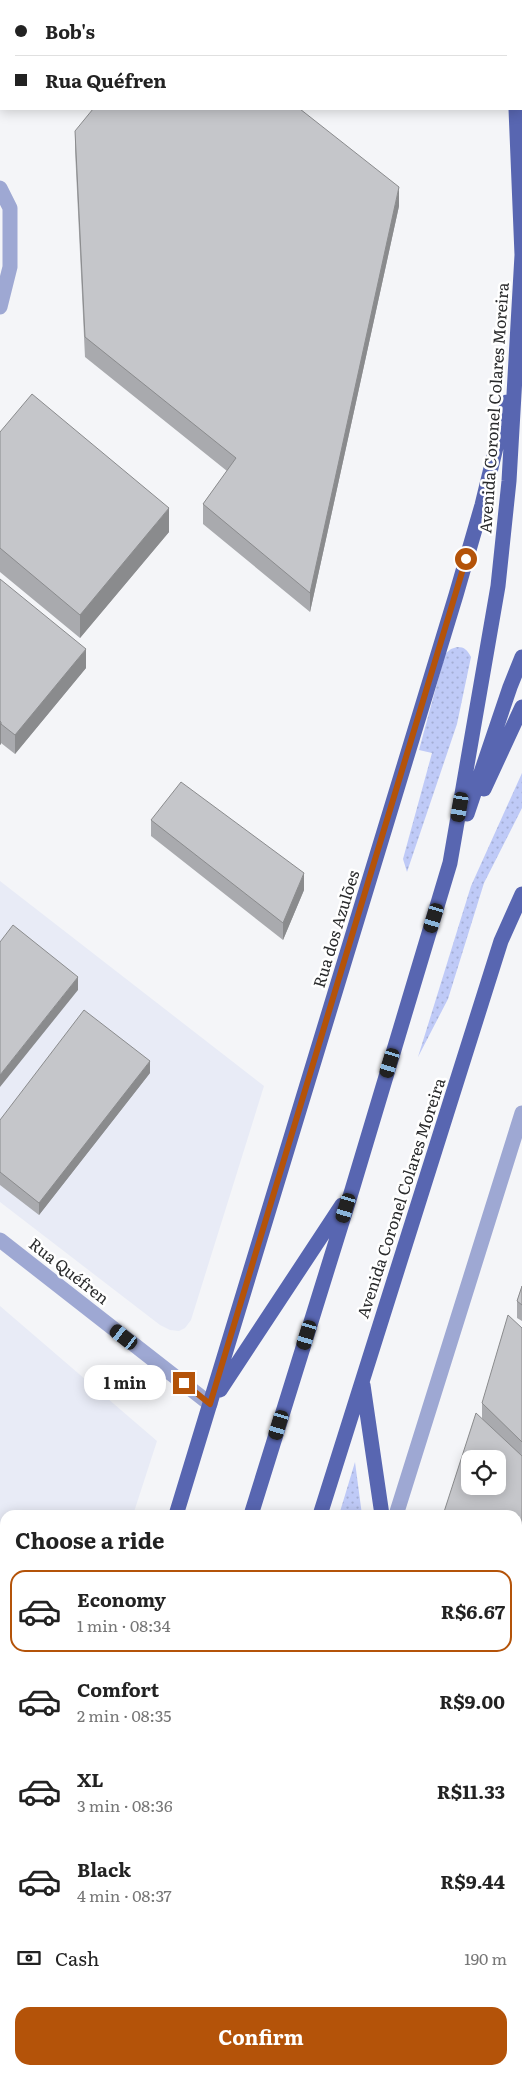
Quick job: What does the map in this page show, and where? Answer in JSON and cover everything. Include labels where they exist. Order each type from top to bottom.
[{"type":"main road","name":"Avenida Coronel Colares Moreira","points":[[253,1510],[352,1190],[450,863],[498,586],[509,481],[522,255],[516,110]]},
{"type":"main road","name":"Rua dos Azulões","points":[[178,1510],[469,550],[501,429],[517,350]]},
{"type":"main road","points":[[450,863],[522,657]]},
{"type":"main road","points":[[450,863],[522,707]]},
{"type":"main road","name":"Avenida Coronel Colares Moreira","points":[[322,1510],[501,941],[522,894]]},
{"type":"main road","points":[[210,1404],[352,1190]]},
{"type":"main road","points":[[362,1381],[381,1510]]},
{"type":"street","points":[[0,188],[10,208],[10,267],[0,306]]},
{"type":"street","points":[[398,1510],[522,1113]]},
{"type":"street","name":"Rua Quéfren","points":[[0,1240],[210,1404]]},
{"type":"shaded area","points":[[457,647],[466,649],[471,657],[457,724],[407,872],[403,859],[432,753],[419,750],[445,654]]},
{"type":"shaded area","points":[[522,773],[522,808],[484,883],[448,999],[418,1057],[471,886]]},
{"type":"shaded area","points":[[0,881],[264,1086],[191,1320],[185,1328],[179,1331],[170,1330],[160,1325],[0,1202]]},
{"type":"shaded area","points":[[0,1306],[157,1441],[135,1510],[0,1510]]},
{"type":"shaded area","points":[[355,1462],[361,1510],[341,1510]]},
{"type":"building","points":[[92,110],[301,110],[399,187],[310,593],[203,504],[236,458],[85,337],[75,131]]},
{"type":"building","points":[[32,394],[169,508],[80,615],[0,548],[0,432]]},
{"type":"building","points":[[0,579],[86,649],[15,735],[1,724],[0,721]]},
{"type":"building","points":[[181,782],[304,873],[283,923],[151,820]]},
{"type":"building","points":[[13,925],[78,977],[0,1075],[0,942]]},
{"type":"building","points":[[84,1010],[150,1061],[39,1203],[0,1172],[0,1120]]},
{"type":"building","points":[[522,1286],[522,1305],[517,1301]]},
{"type":"building","points":[[508,1315],[522,1328],[522,1442],[482,1403]]},
{"type":"building","points":[[476,1413],[522,1456],[522,1510],[445,1510],[461,1459],[461,1495],[506,1495],[506,1450],[464,1450]]},
{"type":"route","points":[[184,1383],[210,1404],[466,559]]}]
